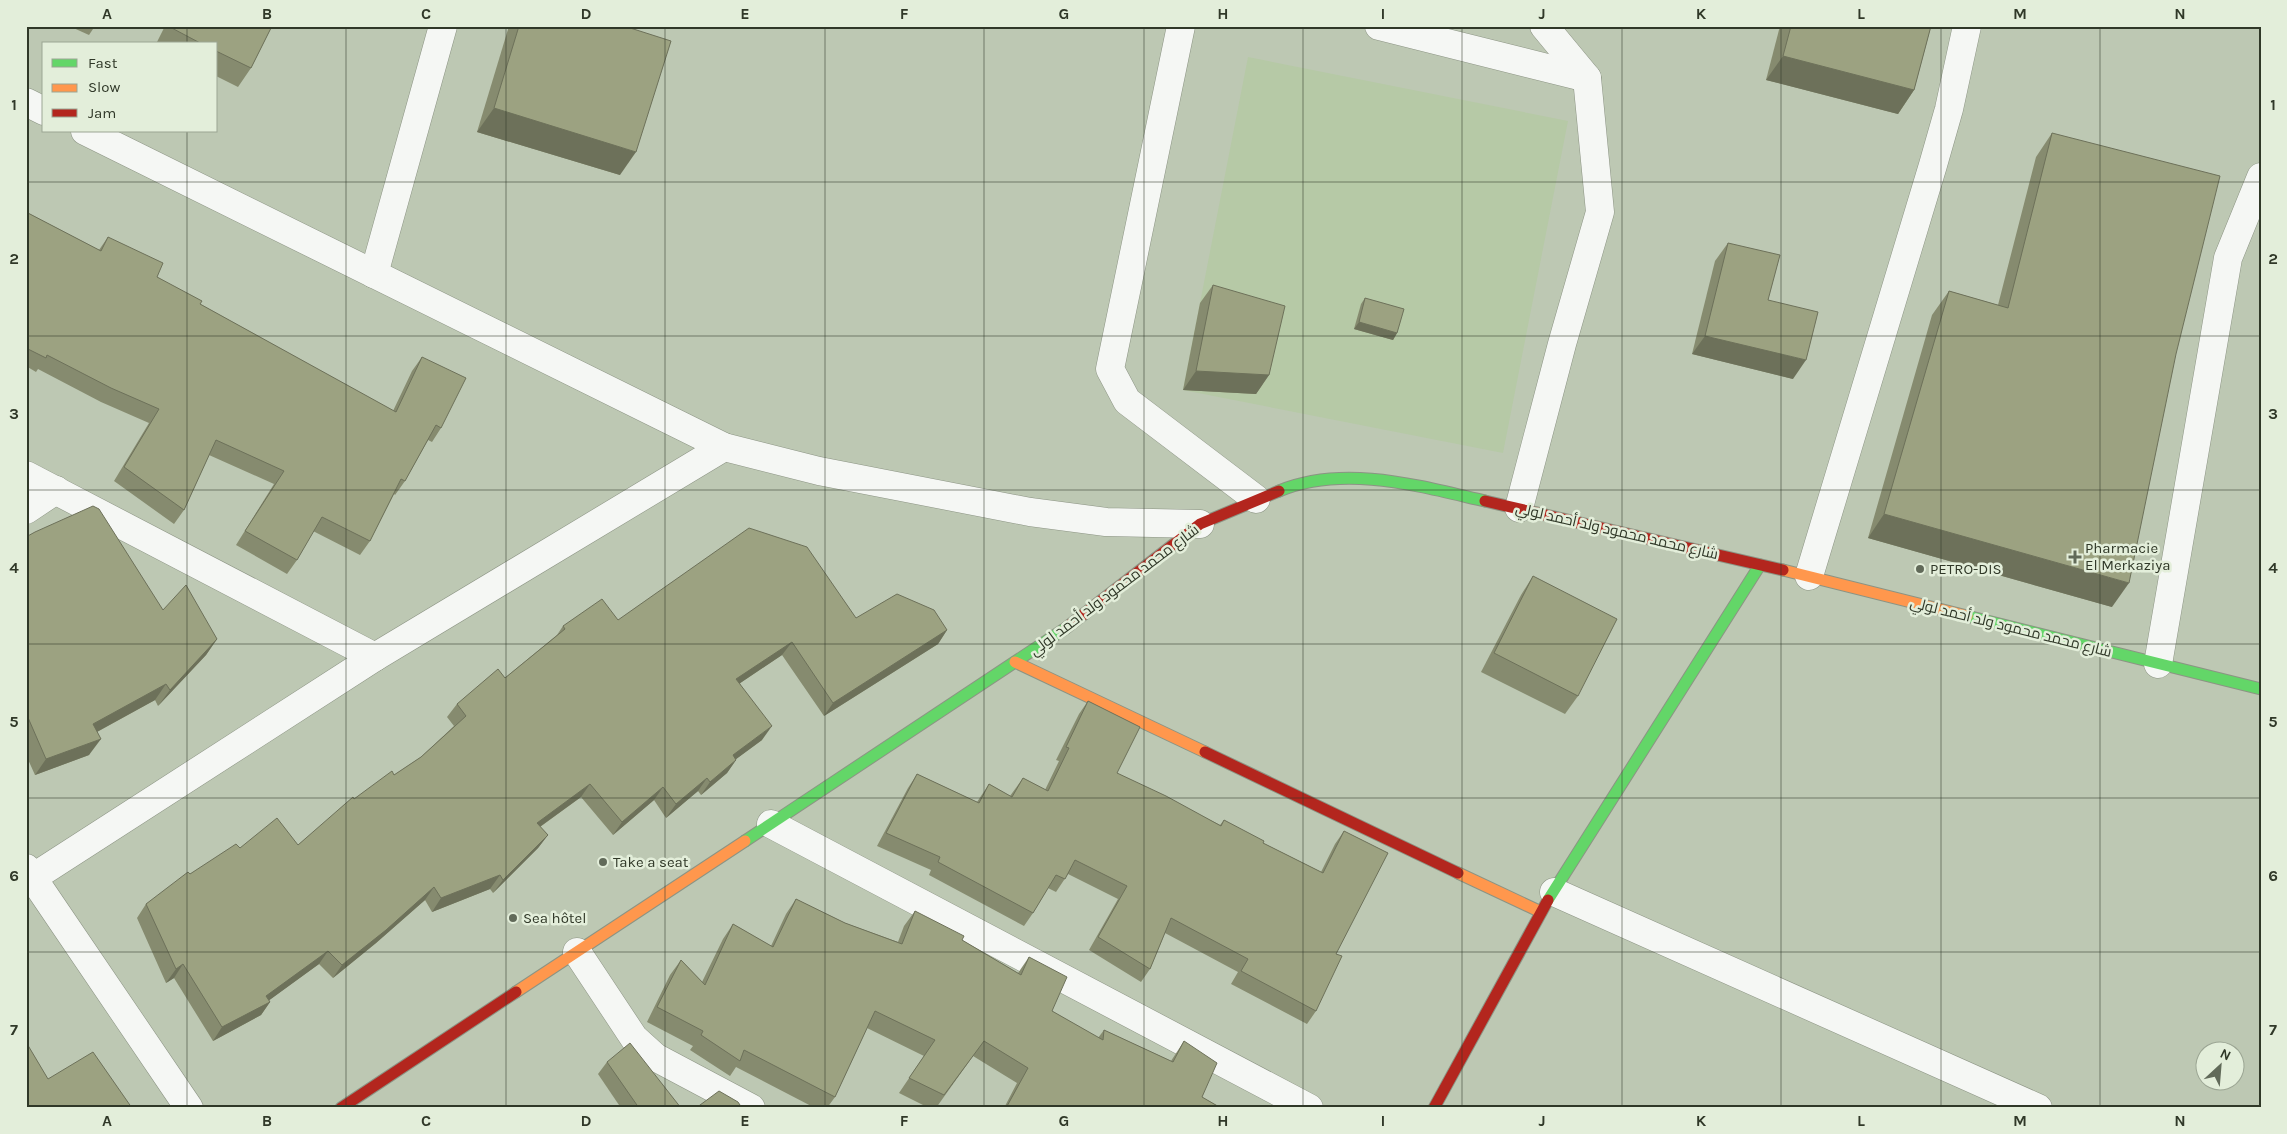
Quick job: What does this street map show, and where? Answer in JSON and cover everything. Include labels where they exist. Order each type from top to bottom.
[{"type":"street","points":[[374,274],[443,26]]},
{"type":"street","points":[[1181,26],[1110,369],[1127,401],[1256,500]]},
{"type":"street","points":[[1379,26],[1587,78]]},
{"type":"street","points":[[1519,508],[1562,344],[1600,212],[1587,78],[1544,26]]},
{"type":"street","points":[[1809,576],[1933,165],[1949,109],[1967,26]]},
{"type":"street","points":[[26,102],[42,110]]},
{"type":"street","points":[[87,132],[724,448],[819,471],[1030,512],[1106,522],[1200,524]]},
{"type":"street","points":[[2158,664],[2228,258],[2261,178]]},
{"type":"street","points":[[189,1108],[28,876],[375,657],[724,448]]},
{"type":"street","points":[[26,475],[375,657]]},
{"type":"street","name":"شارع محمد محمود ولد أحمد لولي","points":[[341,1108],[1061,632],[1200,524],[1288,488],[1331,477],[1379,480],[1447,492],[1519,508],[1809,576],[2261,689]]},
{"type":"street","points":[[26,510],[56,490]]},
{"type":"street","points":[[1434,1108],[1548,902],[1760,565]]},
{"type":"street","points":[[1015,662],[1548,902],[2038,1108]]},
{"type":"street","points":[[771,824],[1309,1108]]},
{"type":"street","points":[[577,952],[634,1038],[655,1056],[751,1108]]},
{"type":"shaded area","points":[[1248,57],[1568,121],[1503,453],[1183,390]]},
{"type":"building","points":[[168,26],[272,26],[251,68],[218,52],[218,42],[198,42]]},
{"type":"building","points":[[519,26],[624,26],[671,41],[636,152],[494,108]]},
{"type":"building","points":[[1791,26],[1931,26],[1914,90],[1783,56]]},
{"type":"building","points":[[2052,133],[2220,176],[2176,354],[2129,583],[1884,514],[1949,291],[2008,308]]},
{"type":"building","points":[[26,212],[101,251],[108,237],[163,263],[157,277],[202,301],[200,304],[396,412],[422,357],[466,378],[441,428],[436,425],[405,481],[401,479],[370,541],[322,517],[297,560],[245,531],[284,471],[216,440],[184,510],[124,467],[159,409],[111,388],[47,355],[46,358],[26,348]]},
{"type":"building","points":[[1728,243],[1780,255],[1768,300],[1818,312],[1806,360],[1705,336]]},
{"type":"building","points":[[1213,285],[1285,306],[1269,375],[1196,371]]},
{"type":"building","points":[[1365,298],[1404,309],[1397,333],[1359,322]]},
{"type":"building","points":[[93,506],[99,509],[163,610],[186,585],[217,639],[170,690],[166,684],[93,724],[101,739],[46,759],[26,713],[26,537]]},
{"type":"building","points":[[749,528],[807,547],[856,618],[897,594],[934,610],[947,630],[833,703],[792,642],[736,679],[772,726],[733,755],[736,760],[710,782],[707,778],[676,804],[663,787],[622,822],[590,784],[537,823],[548,835],[503,880],[500,875],[441,898],[434,887],[386,930],[342,965],[328,951],[266,996],[270,1002],[222,1027],[183,964],[176,969],[146,904],[188,872],[190,874],[236,844],[240,848],[277,818],[298,845],[353,797],[354,799],[392,771],[394,775],[421,757],[466,716],[457,704],[498,669],[505,678],[565,629],[563,626],[602,599],[618,620]]},
{"type":"building","points":[[1533,576],[1617,619],[1578,696],[1494,653]]},
{"type":"building","points":[[1088,701],[1140,727],[1117,773],[1166,796],[1221,826],[1224,820],[1264,841],[1263,843],[1323,873],[1344,831],[1388,853],[1336,954],[1342,956],[1316,1011],[1241,971],[1248,959],[1171,918],[1150,969],[1098,937],[1127,886],[1075,860],[1065,879],[1056,875],[1033,913],[938,862],[940,857],[886,833],[917,774],[979,803],[989,784],[1012,797],[1023,778],[1048,791],[1069,748],[1066,747]]},
{"type":"building","points":[[796,899],[845,923],[902,944],[915,911],[964,936],[962,940],[1021,975],[1029,957],[1067,977],[1052,1011],[1103,1040],[1104,1030],[1173,1062],[1184,1041],[1217,1063],[1202,1097],[1221,1108],[1006,1108],[1028,1068],[984,1041],[944,1095],[909,1078],[935,1040],[875,1011],[835,1097],[744,1050],[740,1061],[701,1035],[703,1031],[657,1007],[681,960],[705,985],[733,924],[773,947]]},
{"type":"building","points":[[26,1042],[48,1079],[93,1052],[132,1108],[26,1108]]},
{"type":"building","points":[[630,1043],[681,1108],[639,1108],[607,1062]]},
{"type":"building","points":[[719,1091],[738,1102],[742,1108],[696,1108]]},
{"type":"traffic: fast","points":[[1279,491],[1304,483],[1329,479],[1355,478],[1408,484],[1485,501]]},
{"type":"traffic: fast","points":[[1548,900],[1760,565]]},
{"type":"traffic: fast","points":[[1967,616],[2261,689]]},
{"type":"traffic: fast","points":[[745,841],[1066,628]]},
{"type":"traffic: slow","points":[[1783,570],[1967,616]]},
{"type":"traffic: slow","points":[[1015,662],[1205,752]]},
{"type":"traffic: slow","points":[[516,992],[745,841]]},
{"type":"traffic: slow","points":[[1458,873],[1541,912]]},
{"type":"traffic: jam","points":[[1066,628],[1200,524],[1279,491]]},
{"type":"traffic: jam","points":[[1485,501],[1783,570]]},
{"type":"traffic: jam","points":[[1205,752],[1458,873]]},
{"type":"traffic: jam","points":[[1434,1108],[1548,900]]},
{"type":"traffic: jam","points":[[341,1108],[516,992]]},
{"type":"place","name":"Pharmacie El Merkaziya","points":[[2075,557]]},
{"type":"place","name":"PETRO-DIS","points":[[1920,569]]},
{"type":"place","name":"Take a seat","points":[[603,862]]},
{"type":"place","name":"Sea hôtel","points":[[513,918]]}]
